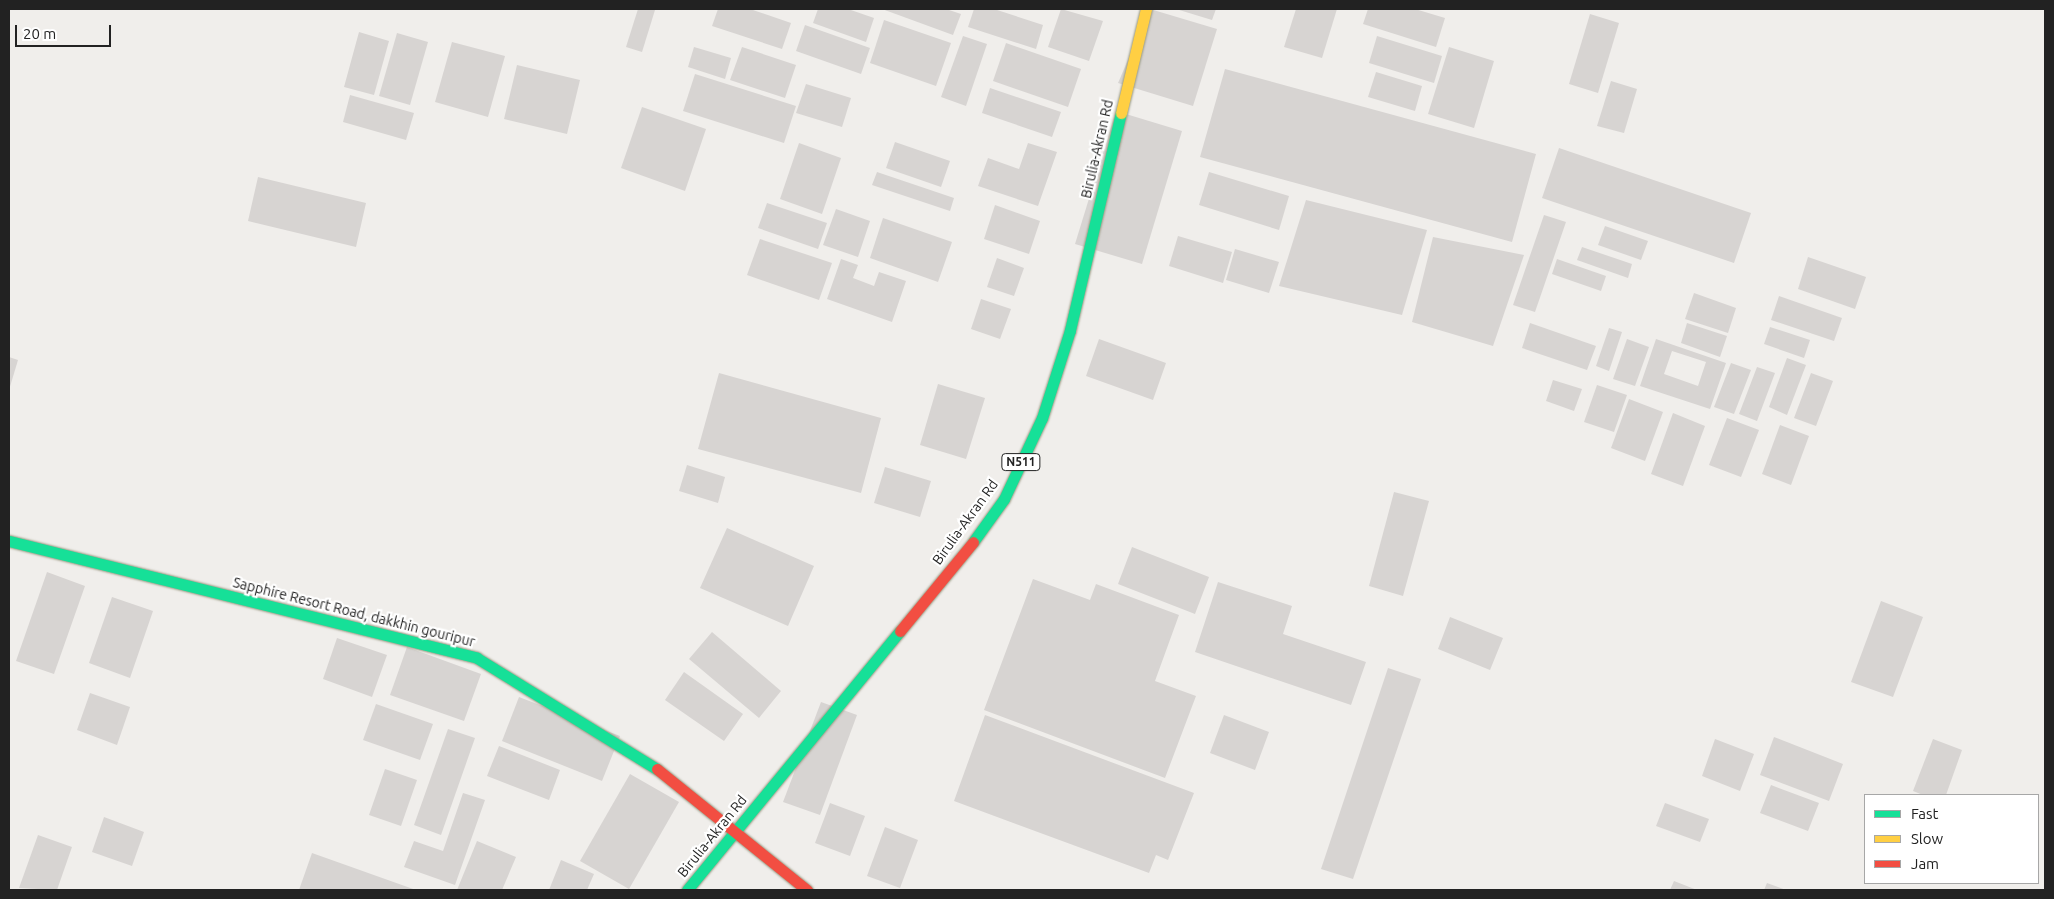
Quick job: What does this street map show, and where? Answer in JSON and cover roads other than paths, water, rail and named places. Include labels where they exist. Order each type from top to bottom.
[{"type":"main road","name":"Birulia-Akran Rd","points":[[687,890],[962,556],[1004,499],[1042,418],[1070,330],[1146,9]]},
{"type":"main road","name":"Sapphire Resort Road, dakkhin gouripur","points":[[9,541],[477,658],[643,757],[733,833],[807,890]]}]
